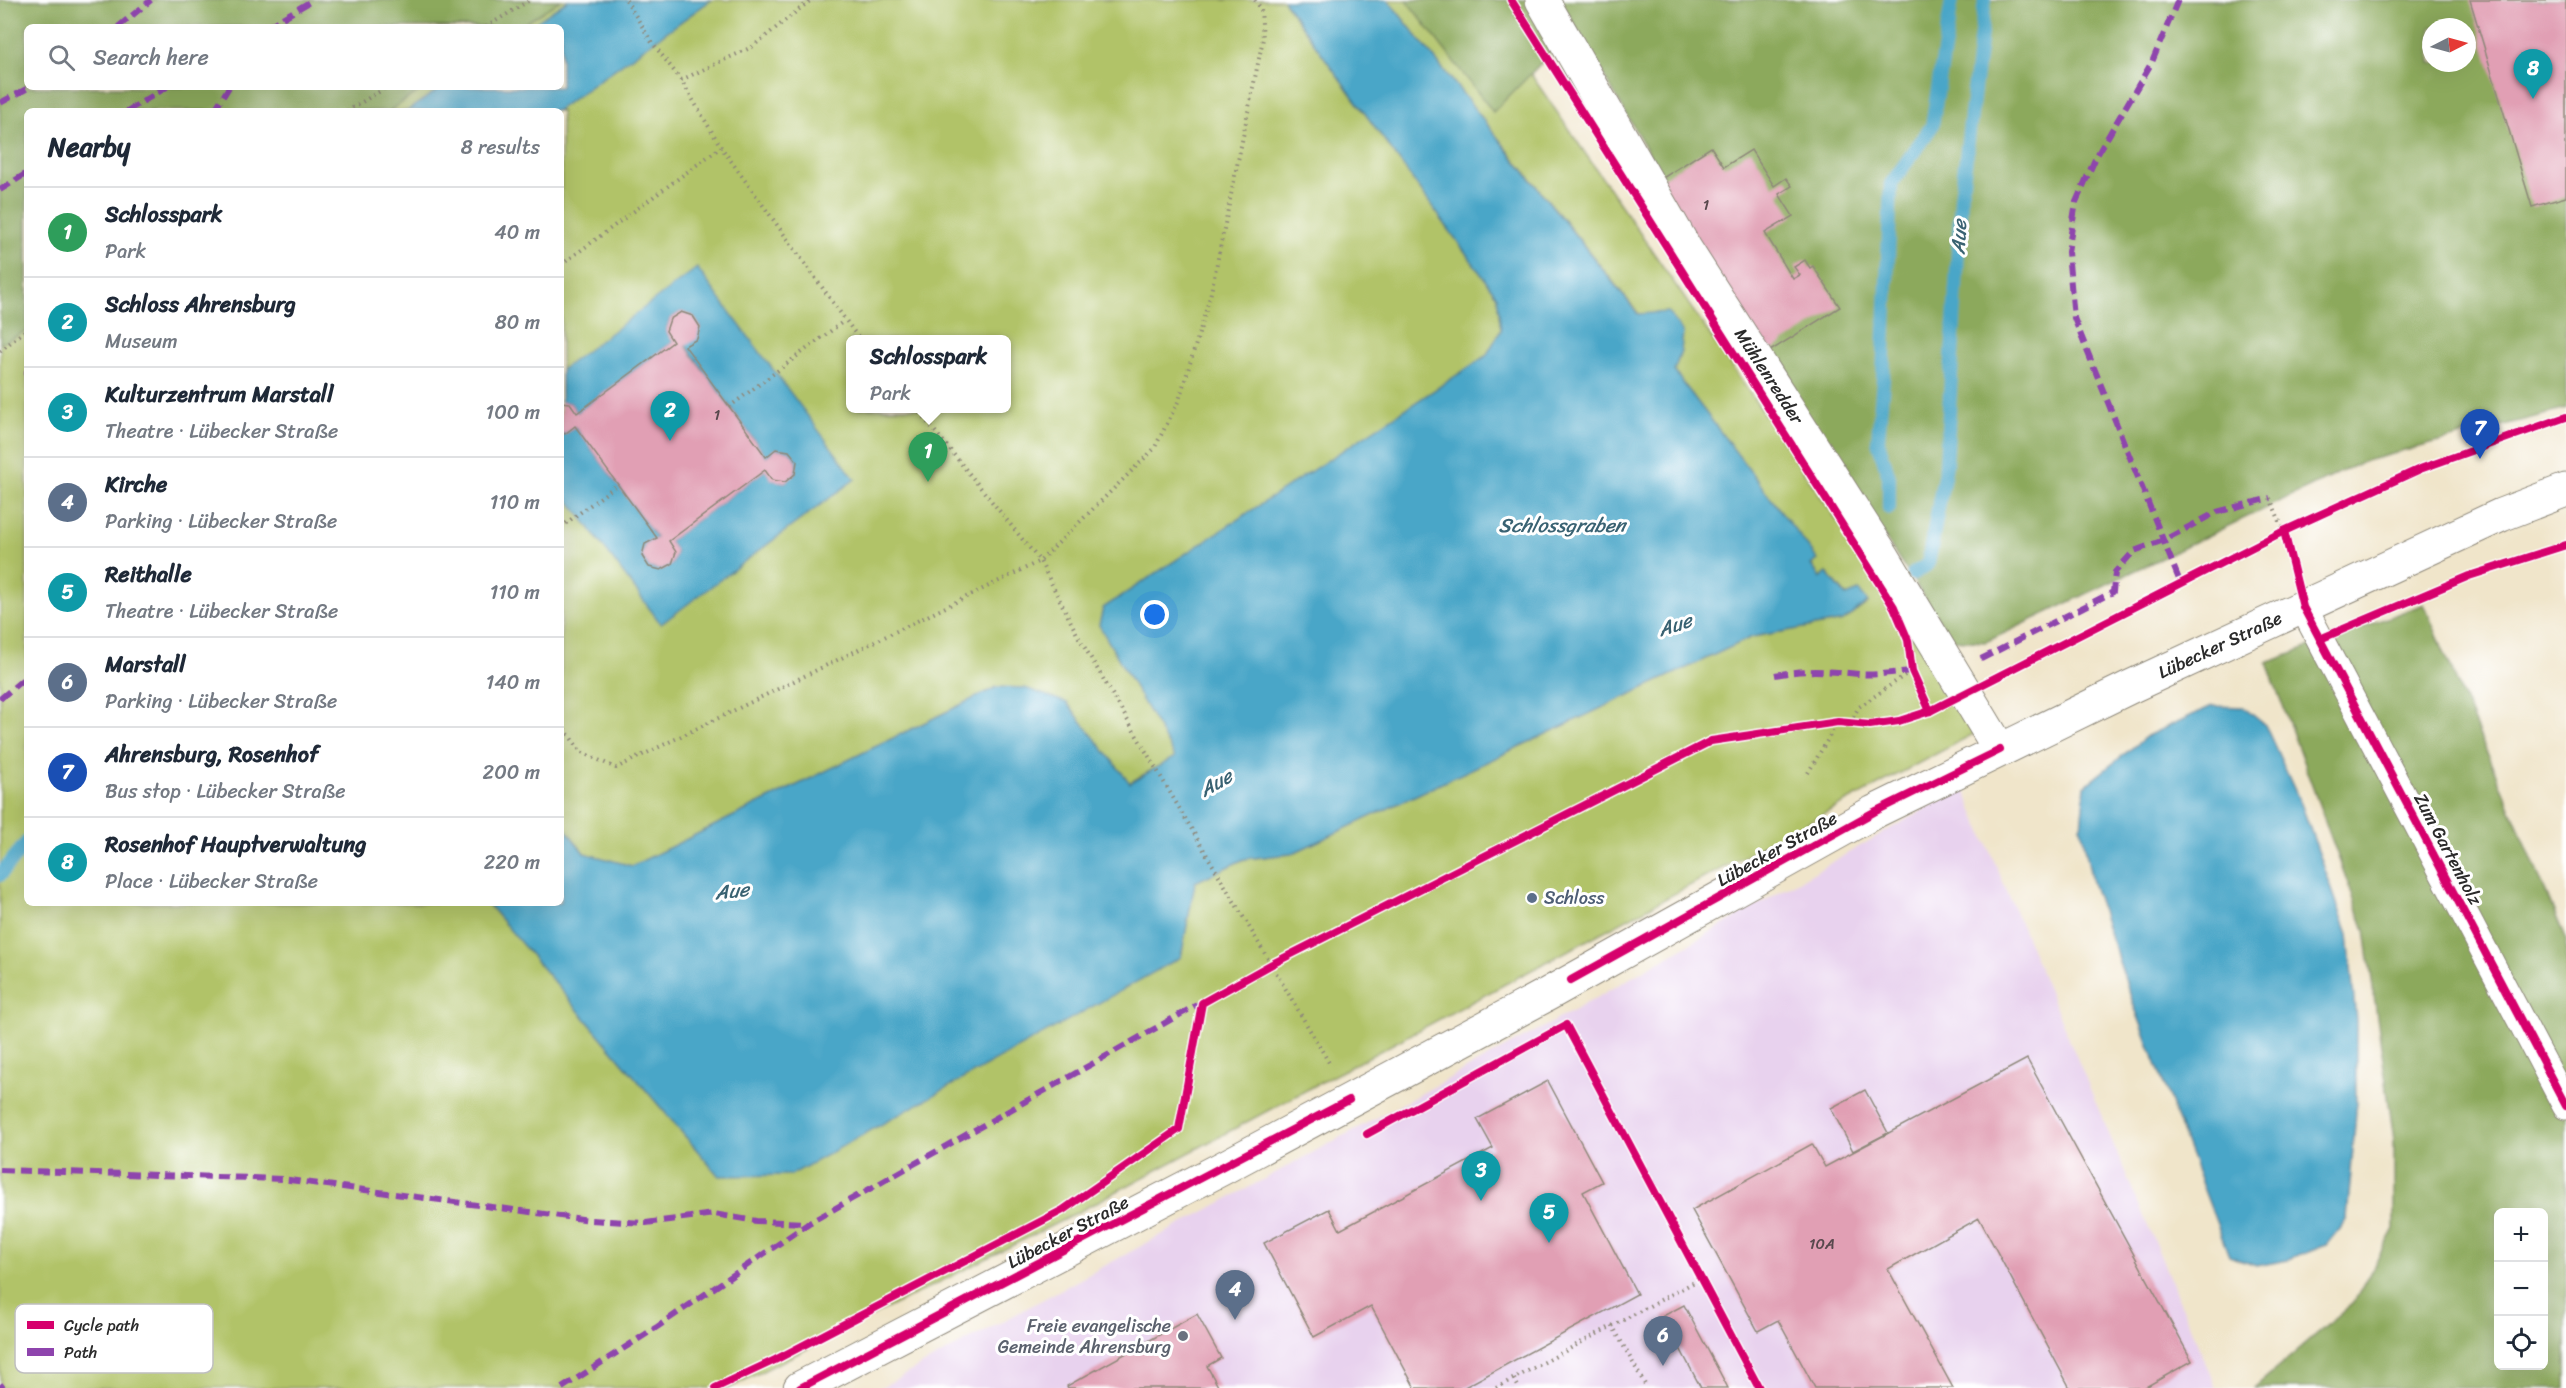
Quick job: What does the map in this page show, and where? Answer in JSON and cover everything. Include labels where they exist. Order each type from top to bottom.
[{"type":"main road","name":"Mühlenredder","points":[[1542,0],[1686,250],[1884,558],[2000,750]]},
{"type":"main road","name":"Lübecker Straße","points":[[800,1388],[1223,1168],[1548,994],[1874,812],[2303,607],[2501,515],[2566,490]]},
{"type":"lane","name":"Zum Gartenholz","points":[[2303,607],[2566,1106]]},
{"type":"path","points":[[491,24],[530,0]]},
{"type":"path","points":[[626,0],[651,41],[681,80],[721,147],[844,321],[856,335]]},
{"type":"path","points":[[681,80],[752,46],[811,0]]},
{"type":"path","points":[[564,728],[581,752],[616,768],[1040,561],[1154,449],[1179,400],[1210,297],[1263,39],[1261,9],[1255,0]]},
{"type":"path","points":[[352,108],[382,90]]},
{"type":"path","points":[[564,263],[721,147]]},
{"type":"path","points":[[729,407],[844,321]]},
{"type":"path","points":[[0,351],[24,331]]},
{"type":"path","points":[[920,413],[1040,561],[1078,636],[1336,1075]]},
{"type":"path","points":[[564,525],[618,484]]},
{"type":"path","points":[[2270,498],[2284,531],[2274,536]]},
{"type":"path","points":[[1808,773],[1838,722]]},
{"type":"path","points":[[1496,1388],[1700,1279]]},
{"type":"path","points":[[1612,1325],[1647,1388]]},
{"type":"path","points":[[1514,1379],[1519,1388]]},
{"type":"shaded area","points":[[1963,787],[2216,1388],[880,1388],[1573,1011]]},
{"type":"green space","points":[[0,0],[568,0],[533,24],[24,24],[24,90],[438,90],[411,108],[24,108],[24,906],[490,906],[719,1176],[1181,957],[1195,882],[1244,859],[1291,854],[1752,637],[1843,621],[1868,603],[1847,596],[1827,573],[1820,578],[1811,564],[1817,559],[1674,371],[1681,351],[1669,313],[1639,314],[1388,0],[1480,0],[1981,730],[1067,1218],[729,1388],[0,1388]]},
{"type":"green space","points":[[0,0],[561,0],[524,24],[24,24],[24,90],[421,90],[394,108],[24,108],[24,332],[0,344]]},
{"type":"green space","points":[[711,0],[1283,0],[1497,296],[1501,330],[1486,356],[1099,625],[1175,757],[1129,783],[1067,703],[997,687],[632,866],[584,853],[564,827],[564,108],[560,108]]},
{"type":"green space","points":[[1406,0],[1540,0],[1567,37],[1493,112]]},
{"type":"green space","points":[[1560,0],[2566,0],[2566,409],[2362,462],[1986,642],[1952,640],[1765,354]]},
{"type":"green space","points":[[2424,604],[2566,940],[2566,1388],[2254,1388],[2354,1302],[2394,1229],[2394,1140],[2365,930],[2267,663]]},
{"type":"water","points":[[568,0],[711,0],[560,108],[411,108],[438,90],[564,90],[564,24],[533,24]]},
{"type":"water","name":"Schlossgraben","points":[[1283,0],[1388,0],[1638,314],[1668,312],[1683,333],[1681,351],[1674,371],[1818,560],[1811,565],[1820,578],[1827,573],[1846,596],[1859,591],[1868,602],[1843,621],[1752,637],[1291,854],[1244,859],[1195,882],[1181,957],[791,1175],[719,1176],[490,906],[564,906],[564,827],[584,853],[632,866],[997,687],[1025,688],[1067,703],[1130,783],[1175,757],[1099,625],[1103,608],[1486,356],[1501,330],[1497,296]]},
{"type":"water","points":[[697,268],[855,479],[661,624],[564,494],[564,434],[575,426],[657,538],[645,544],[642,556],[649,567],[661,570],[672,564],[676,552],[669,541],[765,470],[773,480],[785,482],[795,474],[797,461],[789,451],[776,449],[766,457],[686,346],[700,327],[693,316],[681,312],[670,319],[666,331],[673,342],[577,413],[570,403],[564,402],[564,368]]},
{"type":"water","points":[[2212,706],[2243,707],[2265,725],[2302,806],[2348,934],[2356,1021],[2356,1113],[2347,1219],[2326,1245],[2288,1260],[2256,1266],[2229,1256],[2133,1003],[2092,882],[2081,827],[2085,786],[2147,736]]},
{"type":"building","points":[[2470,0],[2566,0],[2566,197],[2532,207]]},
{"type":"building","points":[[1711,147],[1724,167],[1751,150],[1774,186],[1786,178],[1792,186],[1779,194],[1793,216],[1765,233],[1793,279],[1800,275],[1794,267],[1805,260],[1810,268],[1813,266],[1840,307],[1767,353],[1658,181]]},
{"type":"building","points":[[681,312],[693,316],[700,327],[697,339],[685,346],[766,457],[776,449],[789,451],[797,461],[795,474],[785,482],[772,480],[765,470],[669,541],[676,552],[672,564],[661,570],[649,567],[642,556],[645,544],[657,538],[575,426],[564,434],[564,402],[570,403],[577,413],[673,342],[666,331],[670,319]]},
{"type":"building","points":[[2027,1059],[2192,1361],[2144,1388],[2070,1388],[1979,1218],[1888,1269],[1953,1388],[1815,1388],[1778,1320],[1758,1331],[1692,1210],[1812,1144],[1825,1167]]},
{"type":"building","points":[[1548,1081],[1602,1182],[1583,1192],[1637,1294],[1463,1388],[1415,1388],[1371,1306],[1314,1337],[1264,1243],[1329,1209],[1340,1230],[1493,1148],[1477,1119]]},
{"type":"building","points":[[1865,1090],[1888,1133],[1853,1151],[1831,1108]]},
{"type":"building","points":[[1684,1305],[1728,1388],[1701,1388],[1663,1316]]},
{"type":"building","name":"Freie evangelische Gemeinde Ahrensburg","points":[[1197,1314],[1221,1358],[1207,1366],[1219,1388],[1068,1388],[1067,1386]]},
{"type":"waterway","points":[[1889,508],[1889,477],[1878,441],[1883,379],[1891,184],[1932,126],[1952,0]]},
{"type":"waterway","name":"Aue","points":[[1913,574],[1928,564],[1946,465],[1961,198],[1985,0]]},
{"type":"waterway","name":"Aue","points":[[0,875],[24,846]]},
{"type":"marked path","points":[[122,24],[151,0]]},
{"type":"marked path","points":[[272,24],[313,0]]},
{"type":"marked path","points":[[2178,0],[2152,62],[2096,157],[2076,202],[2068,252],[2074,318],[2180,582]]},
{"type":"marked path","points":[[0,103],[24,90]]},
{"type":"marked path","points":[[132,108],[162,90]]},
{"type":"marked path","points":[[216,108],[227,90]]},
{"type":"marked path","points":[[0,190],[24,175]]},
{"type":"marked path","points":[[1981,659],[2113,592],[2115,572],[2134,551],[2164,540],[2217,512],[2270,498]]},
{"type":"marked path","points":[[1775,675],[1807,671],[1872,675],[1912,671]]},
{"type":"marked path","points":[[0,699],[24,679]]},
{"type":"marked path","points":[[562,1388],[657,1327],[809,1223],[1204,1001]]},
{"type":"marked path","points":[[0,1170],[282,1179],[590,1220],[646,1223],[714,1214],[756,1221],[809,1223]]},
{"type":"marked path","points":[[0,1384],[3,1388]]},
{"type":"cycle path","points":[[1511,0],[1894,607],[1908,640],[1912,671],[1930,711]]},
{"type":"cycle path","points":[[715,1388],[775,1360],[1063,1210],[1179,1129],[1202,1003],[1272,964],[1711,741],[1838,722],[1870,725],[1899,721],[1930,711],[2284,531],[2420,469],[2566,417]]},
{"type":"cycle path","points":[[2284,531],[2303,607],[2566,1106]]},
{"type":"cycle path","points":[[2320,639],[2469,576],[2566,545]]},
{"type":"cycle path","points":[[1571,980],[1874,812],[2000,750]]},
{"type":"cycle path","points":[[1367,1134],[1566,1025],[1759,1388]]},
{"type":"cycle path","points":[[800,1388],[1349,1100]]},
{"type":"place","name":"Rosenhof Hauptverwaltung","points":[[2533,99]]},
{"type":"place","name":"Schloss Ahrensburg","points":[[670,441]]},
{"type":"place","name":"Ahrensburg, Rosenhof","points":[[2480,459]]},
{"type":"place","name":"Schlosspark","points":[[928,482]]},
{"type":"place","name":"Schloss","points":[[1532,898]]},
{"type":"place","name":"Kulturzentrum Marstall","points":[[1481,1201]]},
{"type":"place","name":"Reithalle","points":[[1549,1243]]},
{"type":"place","name":"Kirche","points":[[1235,1320]]},
{"type":"place","name":"Freie evangelische Gemeinde Ahrensburg","points":[[1183,1336]]},
{"type":"place","name":"Marstall","points":[[1663,1366]]}]
